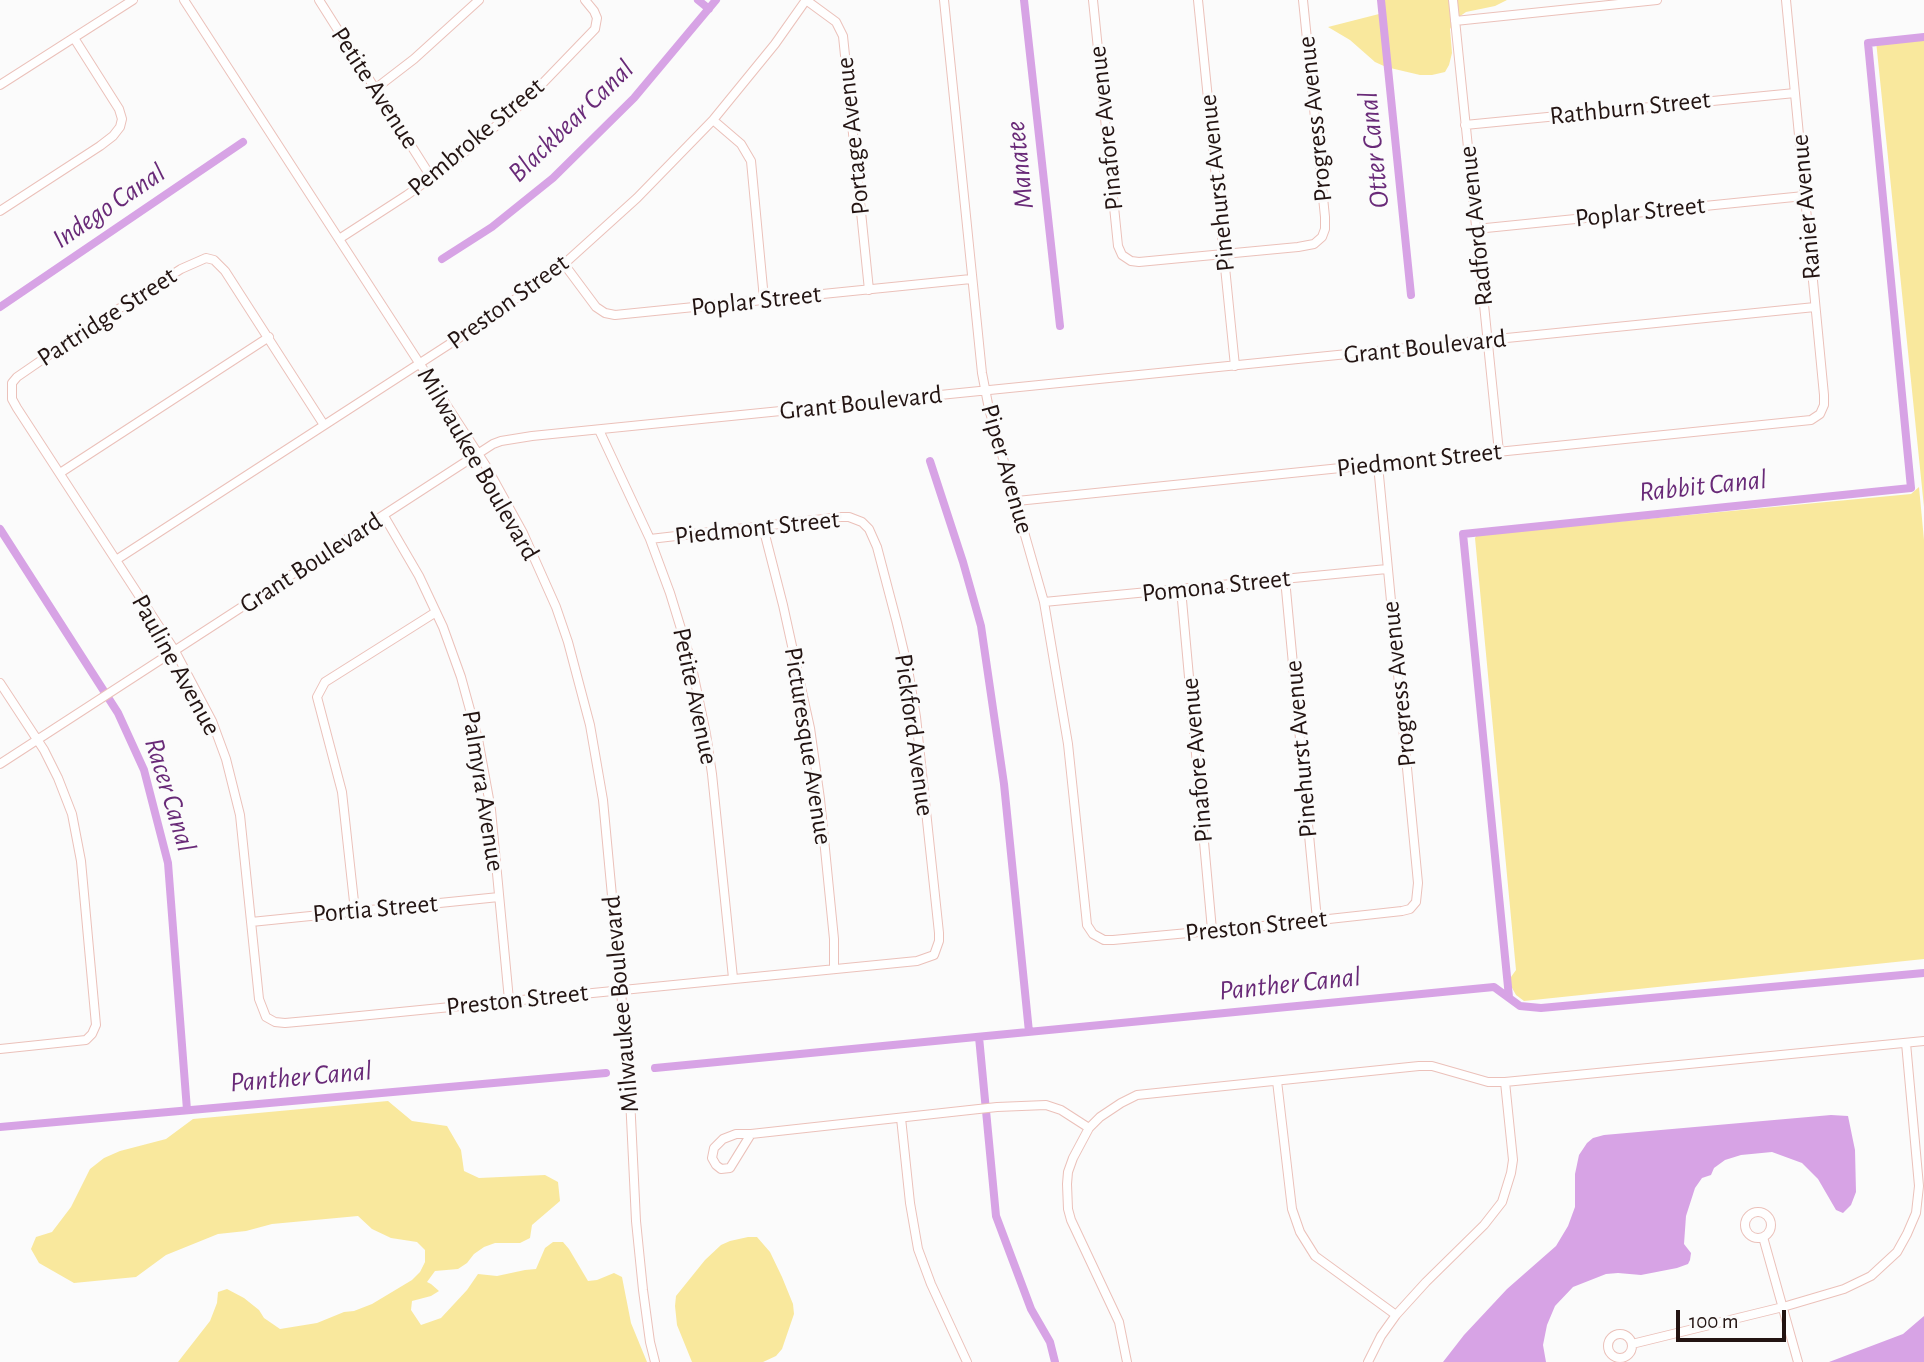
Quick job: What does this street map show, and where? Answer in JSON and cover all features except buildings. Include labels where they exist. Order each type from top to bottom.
[{"type":"street","points":[[0,85],[133,0]]},
{"type":"street","name":"Milwaukee Boulevard","points":[[184,0],[478,455],[510,509],[542,573],[568,642],[593,736],[603,800],[621,989],[643,1290],[655,1362]]},
{"type":"street","name":"Petite Avenue","points":[[319,0],[431,177]]},
{"type":"street","points":[[375,89],[479,0]]},
{"type":"street","name":"Pembroke Street","points":[[339,239],[453,162],[541,85],[595,29],[597,18],[585,0]]},
{"type":"street","name":"Preston Street","points":[[116,560],[505,308],[564,264],[637,198],[713,120],[775,44],[806,0]]},
{"type":"street","name":"Portage Avenue","points":[[806,0],[836,22],[843,36],[869,290]]},
{"type":"street","name":"Piper Avenue","points":[[944,0],[982,373],[1044,602],[1068,744],[1087,925],[1093,934]]},
{"type":"street","name":"Pinafore Avenue","points":[[1093,0],[1116,237],[1122,255],[1130,261],[1139,262],[1224,255]]},
{"type":"street","name":"Pinehurst Avenue","points":[[1198,0],[1235,366]]},
{"type":"street","name":"Progress Avenue","points":[[1224,255],[1314,244],[1322,237],[1325,229],[1303,0]]},
{"type":"street","name":"Radford Avenue","points":[[1453,0],[1499,452]]},
{"type":"street","points":[[1455,21],[1657,0]]},
{"type":"street","name":"Ranier Avenue","points":[[1786,0],[1824,395],[1820,414]]},
{"type":"street","points":[[0,211],[100,146],[120,127],[122,119],[119,109],[74,38]]},
{"type":"street","name":"Rathburn Street","points":[[1465,125],[1795,93]]},
{"type":"street","points":[[713,120],[741,144],[751,161],[764,299]]},
{"type":"street","name":"Poplar Street","points":[[1476,229],[1804,196]]},
{"type":"street","name":"Partridge Street","points":[[12,383],[78,335],[189,264],[206,258],[214,260],[225,271],[268,337]]},
{"type":"street","name":"Poplar Street","points":[[564,264],[596,307],[615,315],[971,279]]},
{"type":"street","name":"Grant Boulevard","points":[[0,764],[501,441],[1815,307]]},
{"type":"street","points":[[60,473],[268,337],[324,425]]},
{"type":"street","name":"Pauline Avenue","points":[[12,383],[12,399],[175,651],[206,709],[228,766],[240,815],[259,999],[266,1017]]},
{"type":"street","name":"Piedmont Street","points":[[1017,501],[1802,422],[1820,414]]},
{"type":"street","name":"Petite Avenue","points":[[599,430],[650,539],[686,645],[712,774],[733,978]]},
{"type":"street","name":"Progress Avenue","points":[[1378,465],[1418,883],[1416,902]]},
{"type":"street","name":"Palmyra Avenue","points":[[384,516],[401,542],[436,612],[461,677],[478,739],[491,810],[509,1000]]},
{"type":"street","name":"Piedmont Street","points":[[650,539],[841,517],[862,522]]},
{"type":"street","name":"Pickford Avenue","points":[[862,522],[869,529],[880,560],[908,669],[916,717],[939,933],[934,955]]},
{"type":"street","name":"Picturesque Avenue","points":[[763,527],[812,737],[833,926],[834,968]]},
{"type":"street","name":"Pomona Street","points":[[1044,602],[1387,569]]},
{"type":"street","name":"Pinehurst Avenue","points":[[1285,579],[1317,919]]},
{"type":"street","name":"Pinafore Avenue","points":[[1181,589],[1212,930]]},
{"type":"street","points":[[355,911],[342,792],[317,697],[325,682],[436,612]]},
{"type":"street","points":[[0,683],[38,740],[58,778],[75,827],[81,861],[96,1025],[86,1040],[0,1049]]},
{"type":"street","name":"Portia Street","points":[[251,922],[499,897]]},
{"type":"street","name":"Preston Street","points":[[1093,934],[1104,940],[1113,940],[1402,911],[1410,909],[1416,902]]},
{"type":"street","name":"Preston Street","points":[[266,1017],[285,1023],[917,961],[934,955]]},
{"type":"street","points":[[1127,1362],[1119,1322],[1076,1234],[1068,1209],[1068,1172],[1089,1128],[1100,1117],[1137,1095],[1432,1066],[1489,1082],[1505,1082],[1924,1041]]},
{"type":"street","points":[[1632,1344],[1783,1307],[1844,1289],[1871,1276],[1897,1252],[1916,1213],[1919,1186],[1906,1043]]},
{"type":"street","points":[[1277,1081],[1292,1209],[1300,1232],[1315,1256],[1396,1315]]},
{"type":"street","points":[[1368,1362],[1381,1336],[1396,1315],[1484,1225],[1502,1202],[1513,1160],[1505,1082]]},
{"type":"street","points":[[751,1134],[730,1168],[721,1169],[716,1165],[712,1158],[715,1148],[723,1139],[736,1134],[997,1107],[1046,1105],[1061,1110],[1089,1128]]},
{"type":"street","points":[[901,1118],[918,1249],[967,1362]]},
{"type":"street","points":[[1763,1237],[1798,1362]]},
{"type":"shaded area","points":[[1378,0],[1507,0],[1495,6],[1466,12],[1456,19],[1450,29],[1452,53],[1445,72],[1420,75],[1375,62],[1350,40],[1328,27],[1379,14]]},
{"type":"shaded area","points":[[1924,37],[1924,507],[1876,41]]},
{"type":"shaded area","points":[[1919,487],[1924,540],[1924,959],[1524,1001],[1516,995],[1511,986],[1511,977],[1516,970],[1475,538],[1477,535],[1911,494]]},
{"type":"shaded area","points":[[388,1101],[412,1121],[447,1126],[461,1150],[464,1171],[479,1178],[545,1175],[558,1182],[560,1201],[532,1225],[530,1238],[520,1243],[495,1243],[474,1254],[458,1269],[435,1271],[427,1282],[439,1291],[412,1301],[411,1310],[421,1325],[441,1318],[478,1274],[497,1276],[536,1269],[545,1248],[553,1242],[563,1242],[588,1281],[614,1273],[622,1277],[631,1323],[647,1362],[178,1362],[210,1321],[218,1292],[227,1289],[244,1298],[259,1310],[264,1318],[280,1329],[317,1323],[344,1312],[354,1311],[372,1304],[412,1280],[425,1262],[425,1250],[417,1242],[391,1238],[372,1229],[358,1216],[272,1224],[246,1231],[218,1234],[166,1255],[136,1277],[74,1283],[39,1263],[31,1249],[36,1237],[52,1232],[71,1207],[90,1169],[104,1158],[120,1151],[166,1139],[193,1119]]},
{"type":"shaded area","points":[[1831,1115],[1848,1116],[1855,1150],[1856,1192],[1851,1205],[1843,1213],[1836,1210],[1818,1179],[1802,1163],[1772,1152],[1741,1155],[1725,1160],[1714,1168],[1711,1175],[1702,1178],[1695,1188],[1686,1216],[1684,1244],[1691,1253],[1688,1264],[1641,1275],[1606,1274],[1573,1287],[1555,1306],[1547,1325],[1543,1345],[1546,1362],[1443,1362],[1507,1289],[1556,1246],[1575,1207],[1575,1174],[1579,1155],[1593,1138]]},
{"type":"shaded area","points":[[757,1237],[770,1252],[793,1304],[794,1314],[782,1349],[776,1356],[763,1362],[692,1362],[677,1325],[676,1296],[721,1245]]},
{"type":"shaded area","points":[[1924,1316],[1924,1362],[1829,1362],[1903,1334]]},
{"type":"waterway","points":[[698,0],[709,9]]},
{"type":"waterway","name":"Blackbear Canal","points":[[442,259],[492,227],[553,178],[634,98],[716,0]]},
{"type":"waterway","name":"Manatee","points":[[1024,0],[1060,326]]},
{"type":"waterway","name":"Otter Canal","points":[[1381,0],[1411,295]]},
{"type":"waterway","name":"Rabbit Canal","points":[[1509,997],[1463,534],[1911,488],[1868,43],[1924,37]]},
{"type":"waterway","name":"Indego Canal","points":[[0,307],[243,142]]},
{"type":"waterway","points":[[930,461],[981,626],[1004,784],[1029,1032]]},
{"type":"waterway","name":"Racer Canal","points":[[0,529],[118,713],[144,770],[168,863],[187,1110]]},
{"type":"waterway","name":"Panther Canal","points":[[655,1068],[1494,987],[1520,1006],[1541,1008],[1924,973]]},
{"type":"waterway","points":[[979,1037],[996,1216],[1031,1309],[1050,1342],[1055,1362]]},
{"type":"waterway","name":"Panther Canal","points":[[0,1127],[606,1073]]}]
